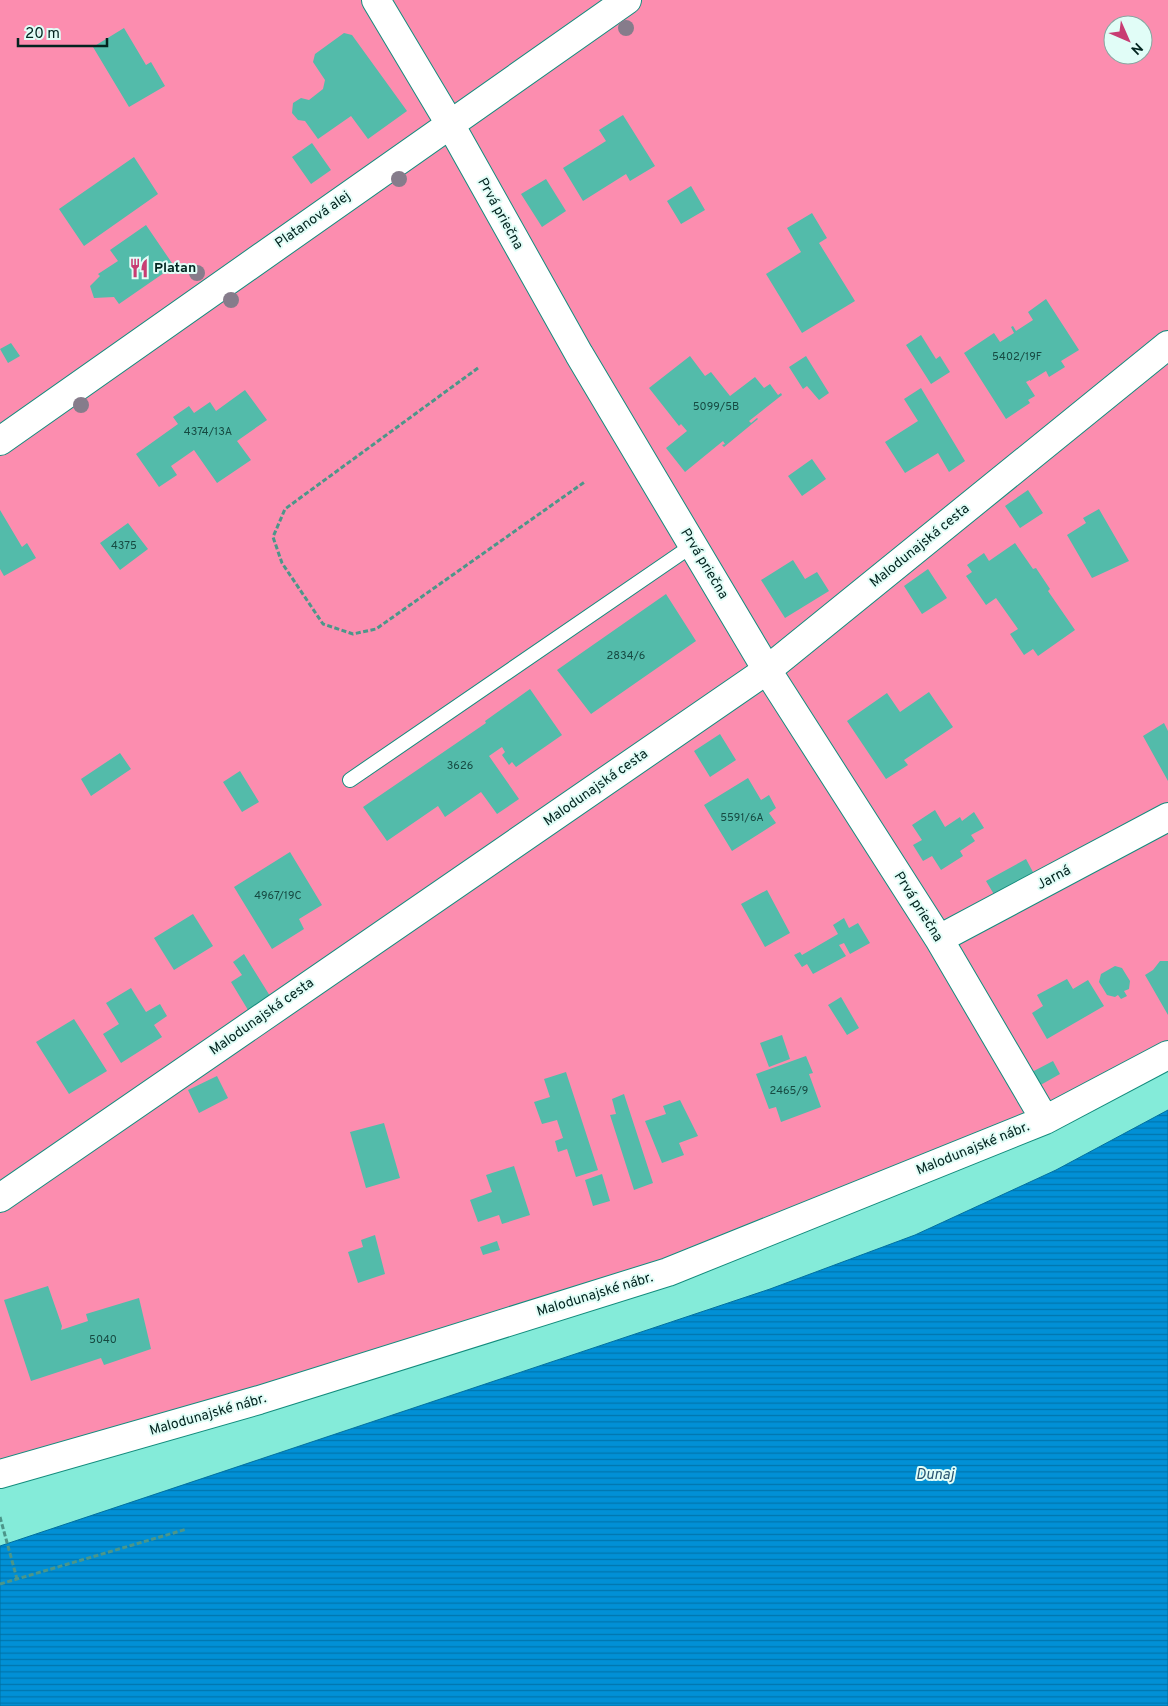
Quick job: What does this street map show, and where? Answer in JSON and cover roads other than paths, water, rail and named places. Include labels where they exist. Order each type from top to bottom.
[{"type":"street","name":"Prvá priečna","points":[[376,0],[450,124],[579,354],[767,670],[939,939],[1045,1120]]},
{"type":"street","name":"Platanová alej","points":[[0,441],[627,0]]},
{"type":"street","name":"Malodunajská cesta","points":[[0,1198],[767,670],[1168,345]]},
{"type":"street","name":"Jarná","points":[[939,939],[1168,817]]},
{"type":"street","name":"Malodunajské nábr.","points":[[0,1474],[259,1400],[668,1272],[1045,1120],[1168,1055]]},
{"type":"lane","points":[[350,780],[693,546]]},
{"type":"water","name":"Dunaj","points":[[1168,1110],[1168,1706],[0,1706],[0,1546],[770,1289],[915,1235],[1056,1170]]},
{"type":"place","name":"Platan","points":[[139,268]]}]
